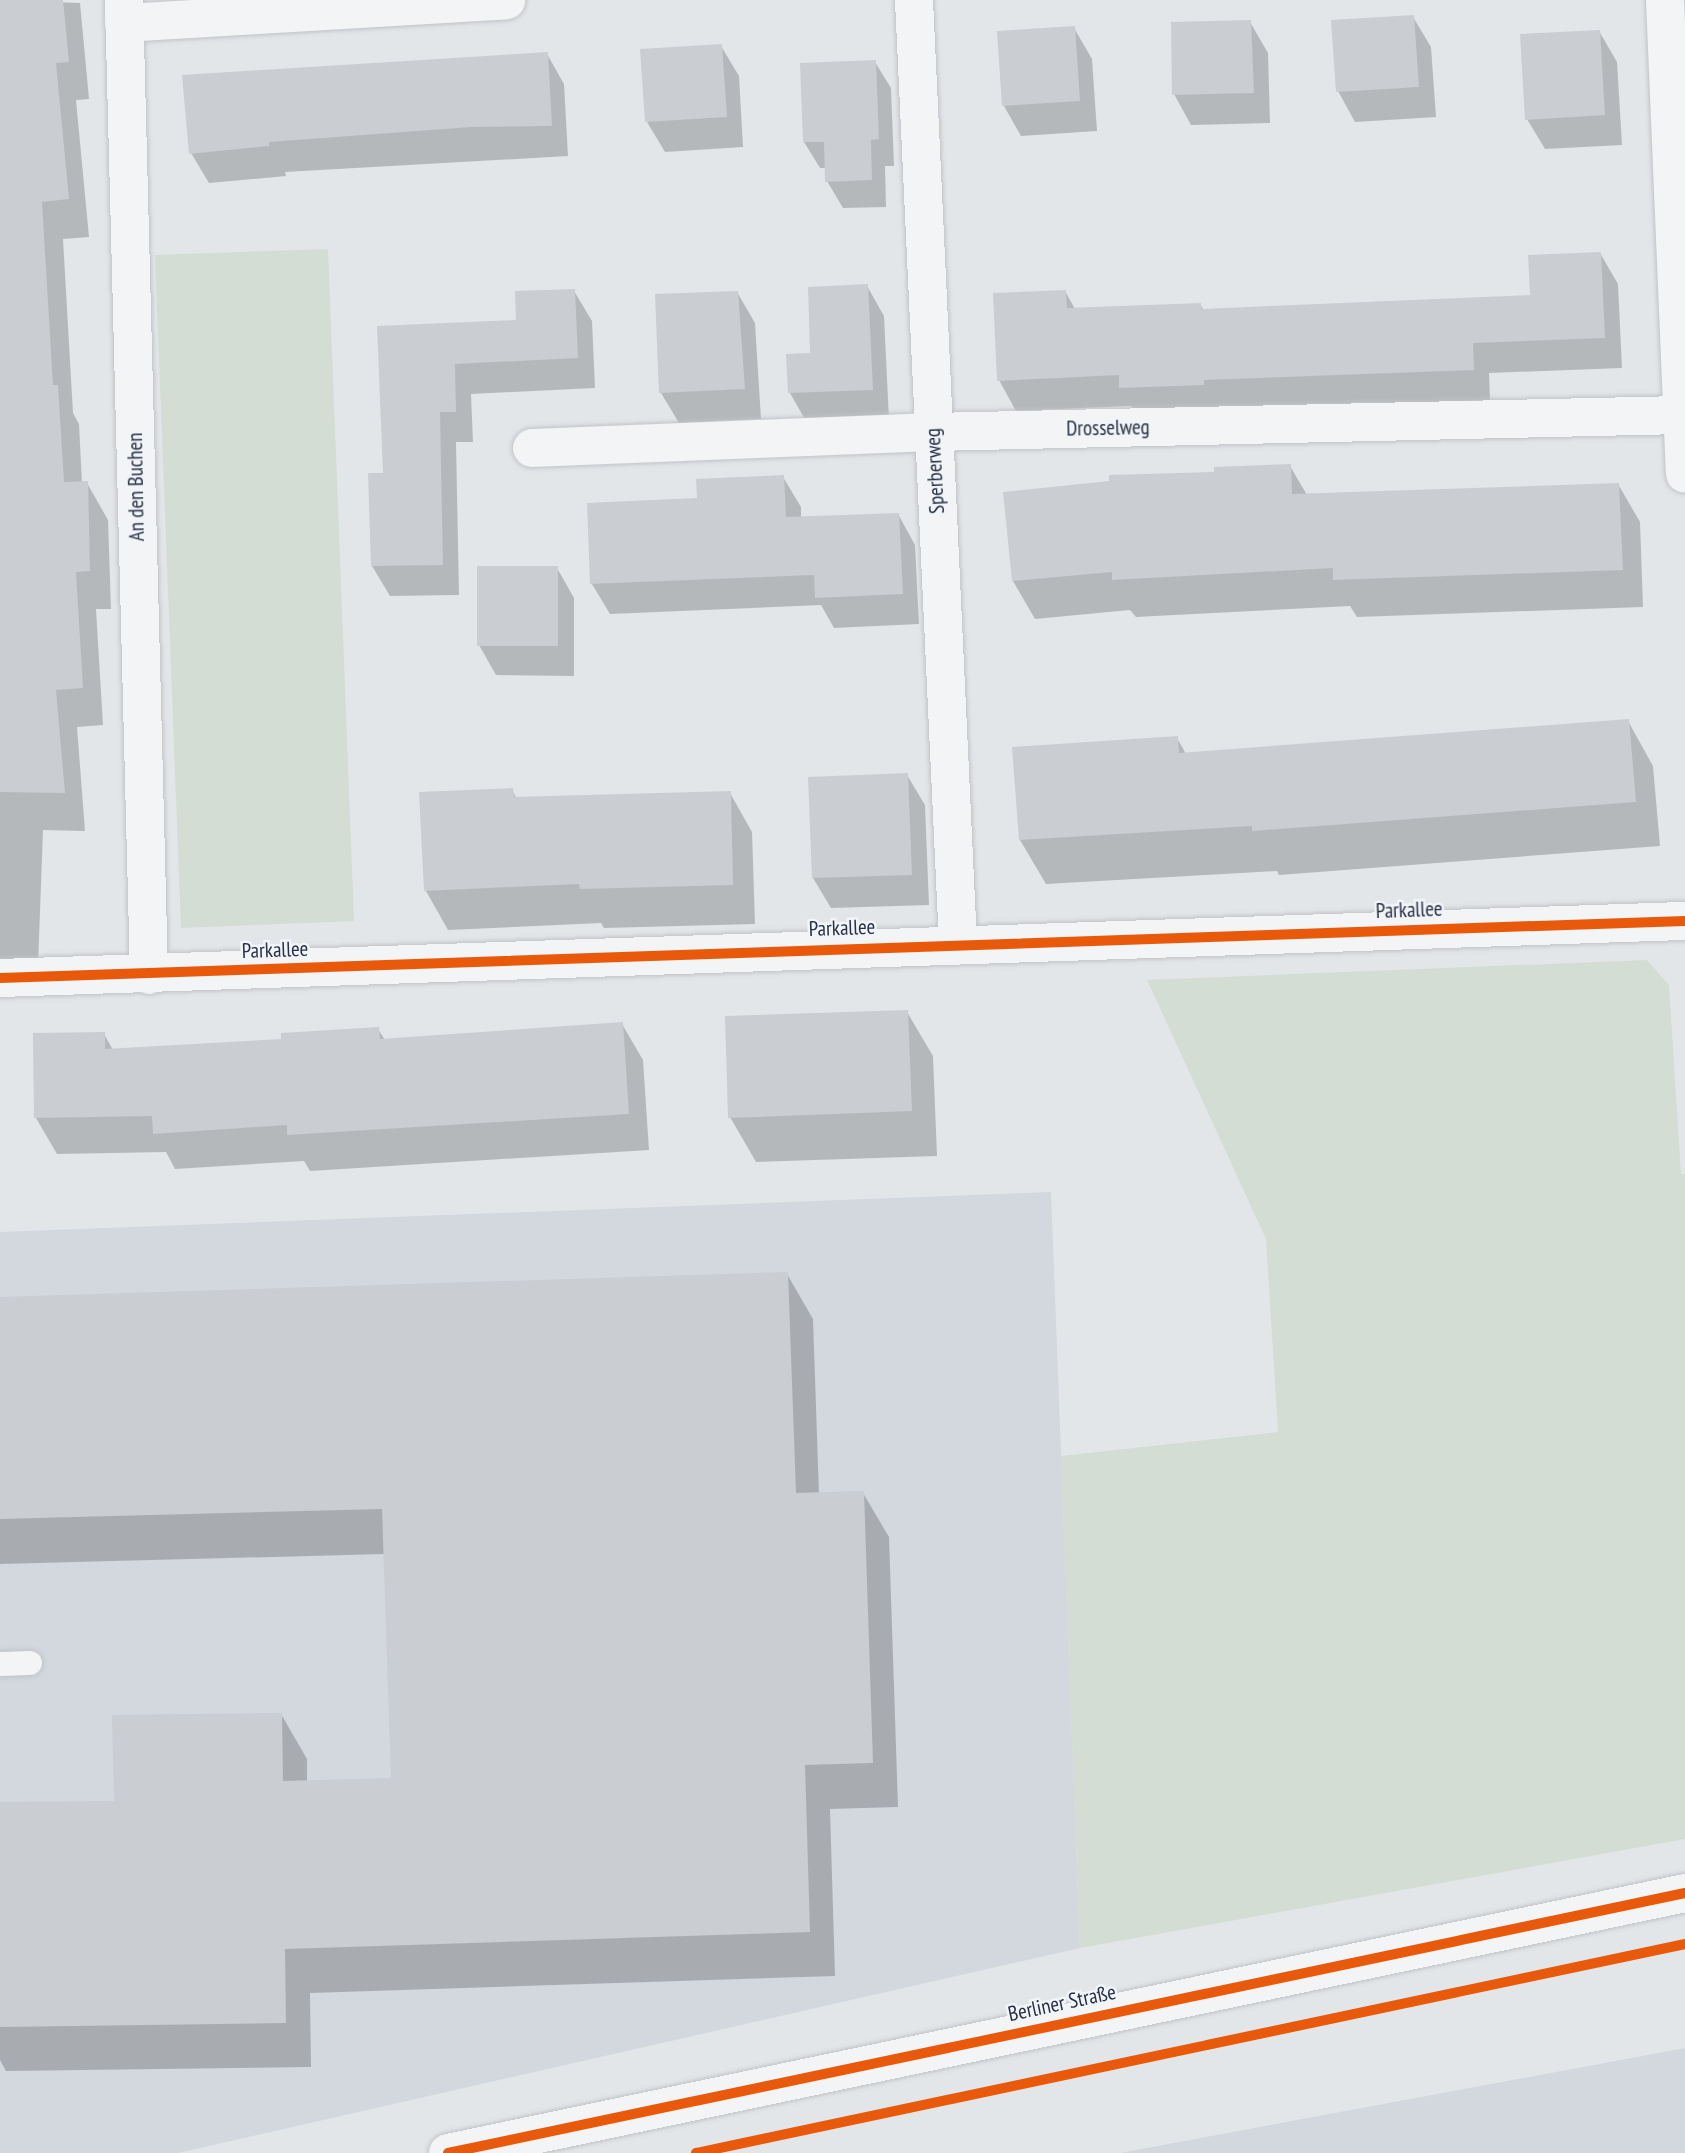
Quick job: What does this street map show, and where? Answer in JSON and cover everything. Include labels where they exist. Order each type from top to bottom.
[{"type":"street","points":[[124,11],[506,0]]},
{"type":"street","name":"Sperberweg","points":[[914,0],[958,942]]},
{"type":"street","points":[[1665,0],[1685,474]]},
{"type":"street","name":"An den Buchen","points":[[124,11],[149,975]]},
{"type":"street","name":"Drosselweg","points":[[532,448],[933,432],[1684,415]]},
{"type":"street","name":"Parkallee","points":[[0,978],[149,975],[958,942],[1685,921]]},
{"type":"street","name":"Berliner Straße","points":[[448,2153],[1685,1893]]},
{"type":"lane","points":[[0,1664],[30,1663]]},
{"type":"shaded area","points":[[328,249],[354,921],[181,928],[155,255]]},
{"type":"shaded area","points":[[1647,960],[1669,985],[1681,1174],[1685,1174],[1685,1839],[1080,1948],[1061,1456],[1278,1432],[1266,1239],[1147,980]]},
{"type":"shaded area","points":[[1051,1192],[1080,1948],[178,2153],[0,2153],[0,1232]]},
{"type":"shaded area","points":[[1685,2048],[1685,2153],[1120,2153]]},
{"type":"building","points":[[0,0],[63,0],[69,62],[56,63],[69,199],[42,202],[53,385],[58,385],[64,482],[88,481],[90,571],[76,572],[83,688],[56,690],[65,793],[0,792]]},
{"type":"building","points":[[1414,15],[1419,87],[1336,92],[1331,20]]},
{"type":"building","points":[[1251,20],[1254,93],[1172,95],[1171,22]]},
{"type":"building","points":[[1075,26],[1080,101],[1002,106],[997,31]]},
{"type":"building","points":[[1600,30],[1605,115],[1525,120],[1520,34]]},
{"type":"building","points":[[722,44],[727,117],[645,122],[640,49]]},
{"type":"building","points":[[548,52],[552,126],[471,127],[269,142],[269,146],[189,154],[182,75]]},
{"type":"building","points":[[876,60],[879,139],[871,140],[872,180],[825,182],[824,142],[803,142],[800,63]]},
{"type":"building","points":[[1601,252],[1605,338],[1473,343],[1474,370],[1204,380],[1204,385],[1119,388],[1119,375],[997,381],[993,293],[1066,290],[1067,308],[1201,303],[1201,309],[1530,295],[1528,255]]},
{"type":"building","points":[[868,284],[873,390],[788,393],[786,354],[810,353],[808,287]]},
{"type":"building","points":[[575,289],[578,358],[455,364],[456,412],[440,412],[443,565],[371,566],[368,473],[383,473],[377,326],[516,320],[515,291]]},
{"type":"building","points":[[738,291],[745,389],[659,393],[655,294]]},
{"type":"building","points":[[1291,464],[1292,494],[1619,483],[1623,570],[1333,580],[1333,568],[1112,580],[1112,572],[1012,581],[1003,492],[1109,481],[1109,475],[1214,472],[1214,467]]},
{"type":"building","points":[[784,475],[786,517],[899,513],[903,594],[815,598],[814,575],[590,584],[587,503],[697,498],[696,479]]},
{"type":"building","points":[[477,566],[558,566],[558,646],[477,646]]},
{"type":"building","points":[[1629,719],[1636,802],[1252,831],[1252,826],[1019,840],[1012,747],[1178,736],[1179,753]]},
{"type":"building","points":[[908,773],[912,875],[812,878],[808,777]]},
{"type":"building","points":[[513,788],[514,797],[731,791],[733,885],[580,889],[579,884],[424,891],[419,792]]},
{"type":"building","points":[[908,1010],[912,1111],[728,1118],[725,1016]]},
{"type":"building","points":[[623,1022],[629,1114],[287,1135],[287,1125],[153,1134],[152,1116],[34,1118],[33,1033],[105,1032],[105,1049],[281,1039],[281,1033],[379,1027],[380,1039]]},
{"type":"building","points":[[788,1272],[796,1493],[864,1491],[873,1763],[805,1765],[810,1932],[285,1949],[286,2023],[0,2027],[0,1802],[114,1801],[112,1715],[282,1713],[283,1781],[391,1778],[382,1509],[0,1519],[0,1297]]},
{"type":"cycle path","points":[[0,978],[1685,921]]},
{"type":"cycle path","points":[[448,2153],[1685,1893]]},
{"type":"cycle path","points":[[696,2153],[1685,1944]]}]
